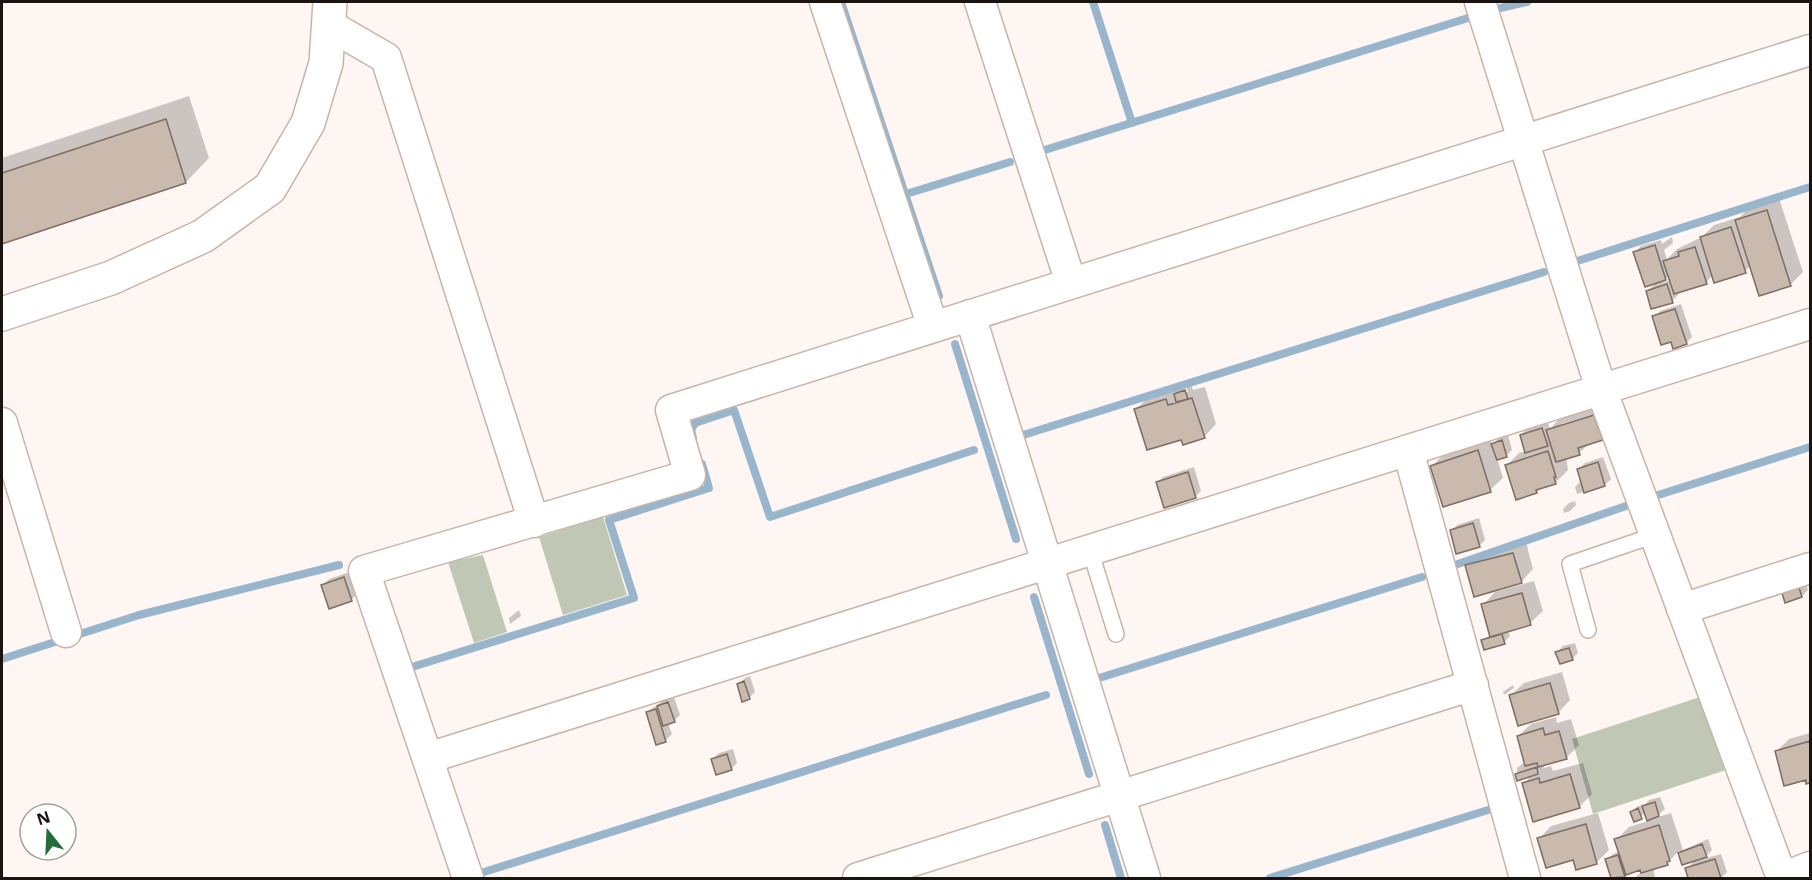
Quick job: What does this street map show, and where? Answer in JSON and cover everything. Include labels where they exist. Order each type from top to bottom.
[{"type":"street","points":[[825,2],[933,327]]},
{"type":"street","points":[[980,2],[1071,283]]},
{"type":"street","points":[[1480,2],[1601,389],[1783,879],[1810,867]]},
{"type":"street","points":[[329,13],[386,58],[534,522]]},
{"type":"street","points":[[2,314],[111,278],[203,236],[270,188],[308,123],[326,63],[329,13]]},
{"type":"street","points":[[468,879],[364,571],[690,475],[671,410],[1810,50]]},
{"type":"street","points":[[970,315],[1145,879]]},
{"type":"street","points":[[428,758],[1810,324]]},
{"type":"street","points":[[2,423],[66,633]]},
{"type":"street","points":[[1408,450],[1525,879]]},
{"type":"street","points":[[1682,609],[1810,568]]},
{"type":"street","points":[[858,879],[1473,685]]},
{"type":"lane","points":[[1588,630],[1570,564],[1655,536]]},
{"type":"lane","points":[[1090,550],[1116,634]]},
{"type":"green space","points":[[603,517],[627,595],[563,615],[539,537]]},
{"type":"green space","points":[[483,555],[507,632],[474,643],[448,562]]},
{"type":"green space","points":[[1700,697],[1726,770],[1593,814],[1572,739]]},
{"type":"building","points":[[166,119],[186,183],[2,244],[2,173]]},
{"type":"building","points":[[1767,210],[1791,286],[1759,296],[1735,220]]},
{"type":"building","points":[[1731,227],[1746,273],[1714,283],[1700,237]]},
{"type":"building","points":[[1655,245],[1666,280],[1645,287],[1633,252]]},
{"type":"building","points":[[1695,247],[1707,284],[1674,294],[1663,261],[1679,256],[1678,252]]},
{"type":"building","points":[[1667,284],[1673,303],[1651,309],[1646,291]]},
{"type":"building","points":[[1675,309],[1687,344],[1673,349],[1671,342],[1661,345],[1652,316]]},
{"type":"building","points":[[1185,390],[1188,399],[1176,402],[1174,394]]},
{"type":"building","points":[[1192,398],[1205,438],[1183,445],[1181,440],[1147,450],[1134,409],[1166,399],[1168,405]]},
{"type":"building","points":[[1594,415],[1603,440],[1578,448],[1580,455],[1556,462],[1546,430]]},
{"type":"building","points":[[1542,428],[1548,446],[1525,453],[1520,435]]},
{"type":"building","points":[[1502,440],[1507,457],[1497,460],[1491,444]]},
{"type":"building","points":[[1478,450],[1491,492],[1443,507],[1430,466]]},
{"type":"building","points":[[1548,451],[1556,484],[1536,490],[1537,493],[1516,500],[1505,465]]},
{"type":"building","points":[[1598,462],[1605,486],[1584,493],[1577,469]]},
{"type":"building","points":[[1188,472],[1196,498],[1164,508],[1156,482]]},
{"type":"building","points":[[1473,523],[1480,547],[1456,554],[1450,530]]},
{"type":"building","points":[[1513,553],[1522,583],[1474,597],[1465,565]]},
{"type":"building","points":[[344,577],[352,601],[329,609],[321,585]]},
{"type":"building","points":[[1797,581],[1802,597],[1785,603],[1780,586]]},
{"type":"building","points":[[1522,593],[1531,625],[1490,637],[1481,604]]},
{"type":"building","points":[[1502,634],[1505,644],[1484,650],[1481,640]]},
{"type":"building","points":[[1569,648],[1573,660],[1560,664],[1555,652]]},
{"type":"building","points":[[744,681],[750,699],[742,702],[737,684]]},
{"type":"building","points":[[1550,683],[1559,714],[1518,726],[1509,695]]},
{"type":"building","points":[[668,702],[675,722],[663,726],[657,706]]},
{"type":"building","points":[[656,709],[666,742],[656,745],[646,712]]},
{"type":"building","points":[[1543,728],[1545,735],[1559,731],[1567,759],[1538,767],[1537,763],[1525,766],[1517,736]]},
{"type":"building","points":[[1810,741],[1810,783],[1806,784],[1806,780],[1784,786],[1775,751]]},
{"type":"building","points":[[727,754],[732,770],[716,775],[711,759]]},
{"type":"building","points":[[1537,767],[1538,774],[1517,781],[1515,774]]},
{"type":"building","points":[[1570,774],[1580,808],[1533,822],[1522,783],[1539,778],[1540,783]]},
{"type":"building","points":[[1655,802],[1659,816],[1647,821],[1642,806]]},
{"type":"building","points":[[1638,808],[1642,819],[1634,822],[1630,812]]},
{"type":"building","points":[[1586,824],[1597,864],[1576,870],[1573,860],[1546,868],[1537,838]]},
{"type":"building","points":[[1659,825],[1670,861],[1667,862],[1668,865],[1626,875],[1614,839]]},
{"type":"building","points":[[1702,844],[1707,857],[1682,865],[1678,853]]},
{"type":"building","points":[[1618,855],[1625,877],[1611,878],[1605,859]]},
{"type":"building","points":[[1715,859],[1721,878],[1688,878],[1685,868]]},
{"type":"waterway","points":[[841,2],[939,296]]},
{"type":"waterway","points":[[1093,2],[1132,123]]},
{"type":"waterway","points":[[1496,9],[1527,2]]},
{"type":"waterway","points":[[1035,153],[1468,18]]},
{"type":"waterway","points":[[906,194],[1010,162]]},
{"type":"waterway","points":[[1571,263],[1810,187]]},
{"type":"waterway","points":[[1020,436],[1544,272]]},
{"type":"waterway","points":[[955,344],[1016,539]]},
{"type":"waterway","points":[[693,438],[691,430],[695,423],[734,410],[770,517],[974,450]]},
{"type":"waterway","points":[[1655,496],[1810,447]]},
{"type":"waterway","points":[[412,667],[634,598],[609,520],[709,488],[702,464]]},
{"type":"waterway","points":[[1455,565],[1626,506]]},
{"type":"waterway","points":[[2,659],[139,615],[339,565]]},
{"type":"waterway","points":[[1096,679],[1422,577]]},
{"type":"waterway","points":[[1034,597],[1089,774]]},
{"type":"waterway","points":[[484,872],[1046,695]]},
{"type":"waterway","points":[[1270,878],[1488,810]]},
{"type":"waterway","points":[[1105,825],[1121,878]]}]
